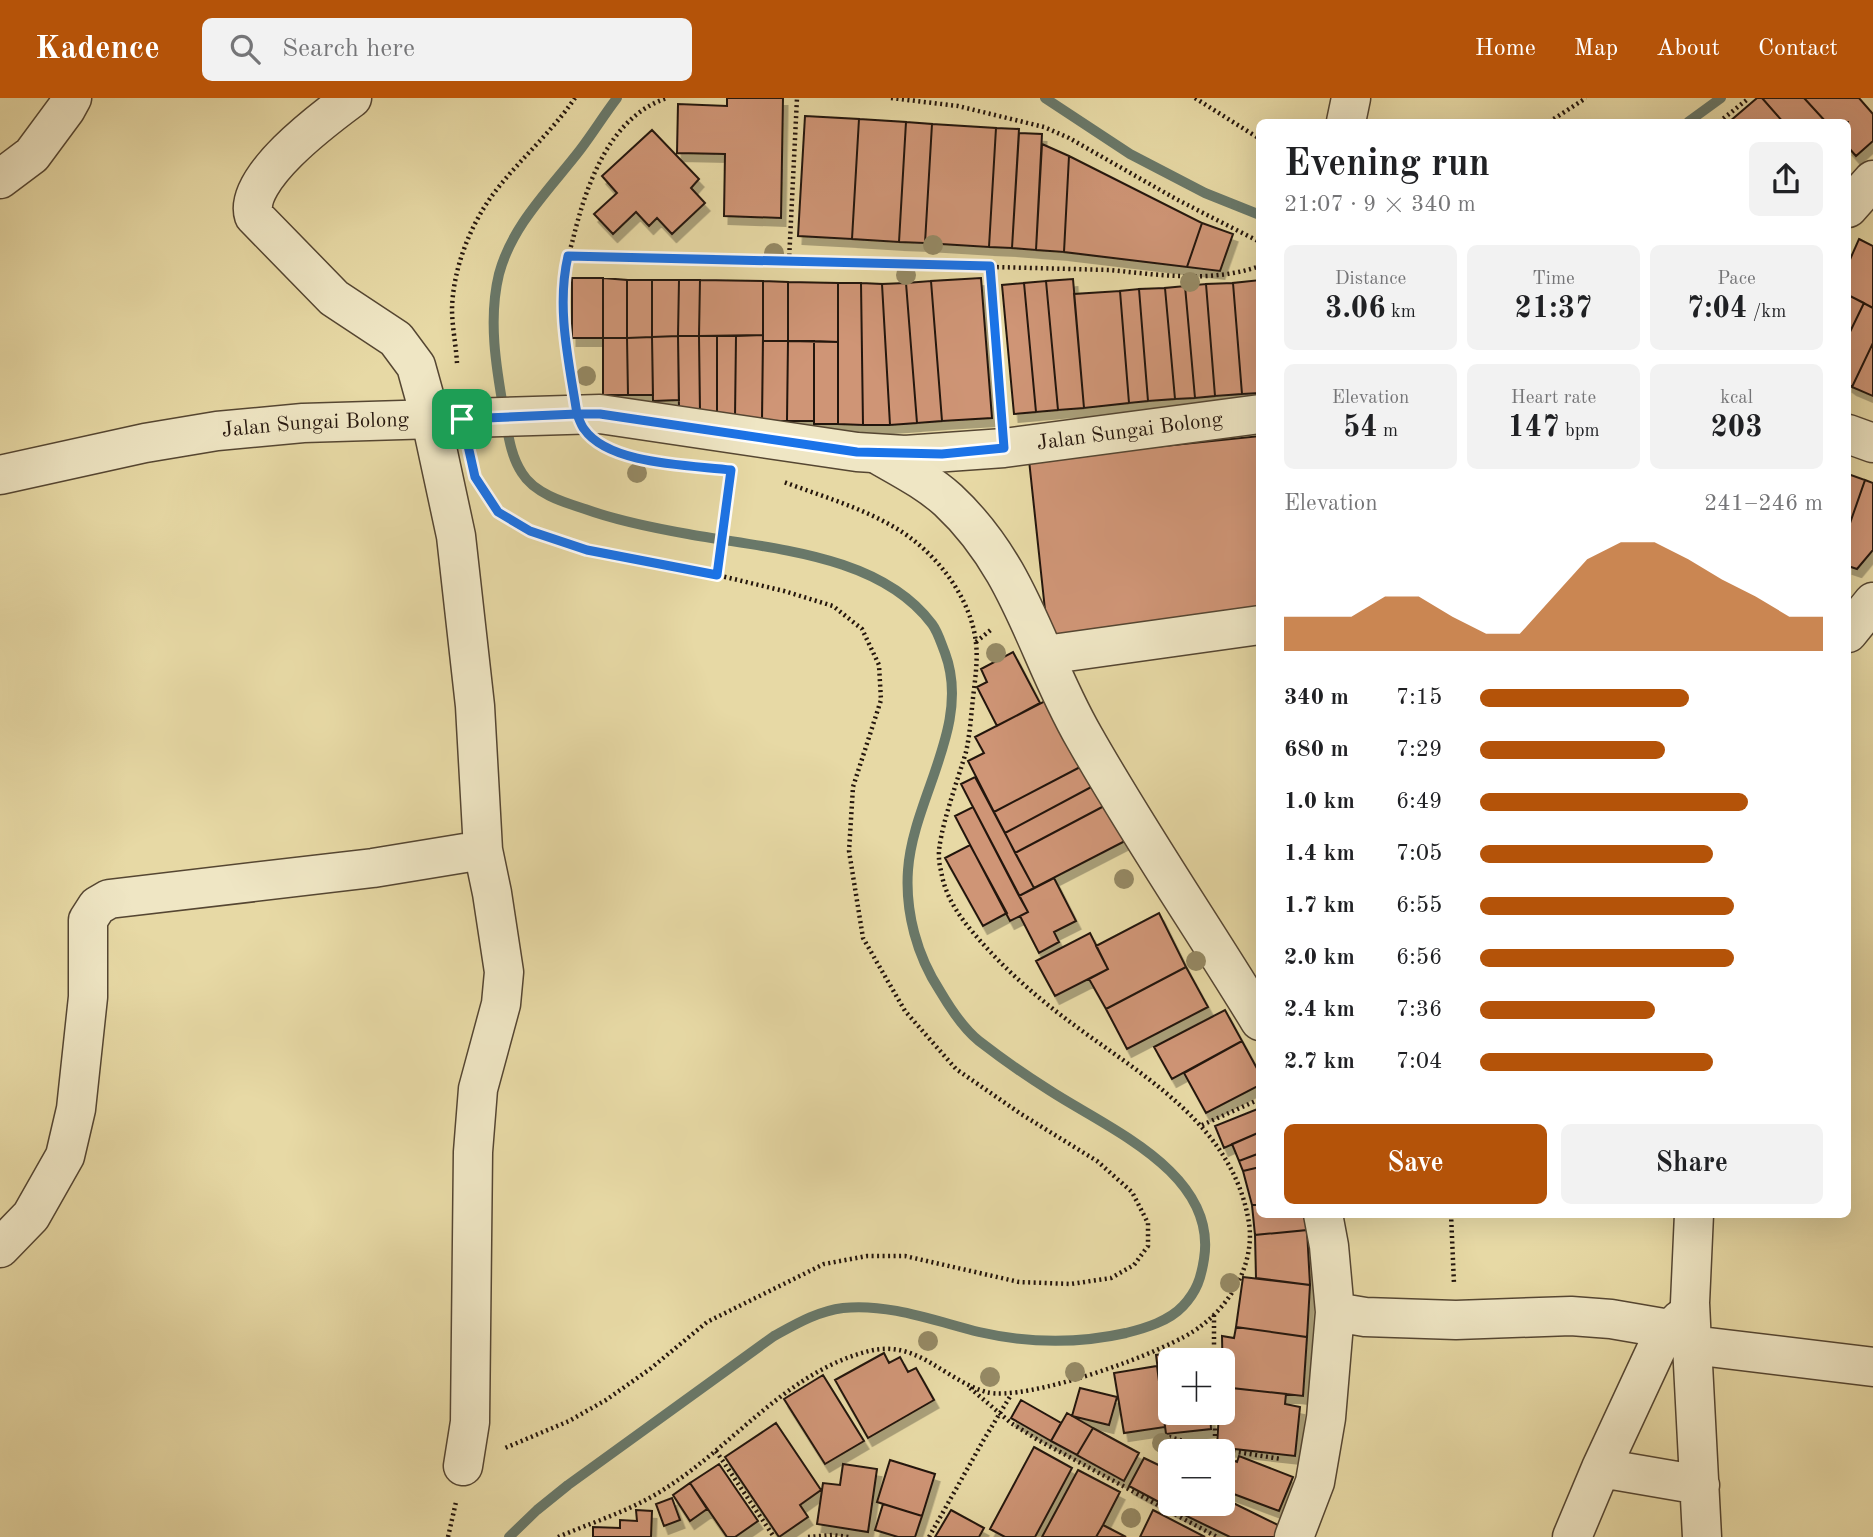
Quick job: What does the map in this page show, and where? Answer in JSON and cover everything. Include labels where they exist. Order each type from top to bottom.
[{"type":"street","points":[[0,179],[32,155],[72,98]]},
{"type":"street","points":[[352,98],[292,146],[256,190],[251,209],[254,216],[334,298],[403,346],[456,419],[458,550],[475,706],[483,850],[504,972],[501,1004],[478,1089],[473,1152],[470,1422],[463,1466]]},
{"type":"street","points":[[1347,119],[1351,98]]},
{"type":"street","points":[[1851,205],[1873,180]]},
{"type":"street","name":"Jalan Sungai Bolong","points":[[0,475],[217,430],[303,423],[600,414],[877,454],[942,454],[1256,415]]},
{"type":"street","points":[[1851,435],[1873,443]]},
{"type":"street","points":[[877,454],[919,478],[947,499],[973,527],[1009,576],[1083,736],[1256,1015]]},
{"type":"street","points":[[1851,629],[1873,603]]},
{"type":"street","points":[[1045,655],[1256,626]]},
{"type":"street","points":[[0,1248],[31,1216],[65,1156],[76,1109],[86,1023],[88,920],[97,906],[109,899],[373,869],[483,850]]},
{"type":"street","points":[[1294,1537],[1320,1465],[1326,1418],[1335,1312],[1324,1218]]},
{"type":"street","points":[[1694,1218],[1684,1330],[1700,1485],[1702,1537]]},
{"type":"street","points":[[1335,1312],[1365,1317],[1456,1320],[1570,1316],[1611,1320],[1684,1330],[1873,1367]]},
{"type":"street","points":[[1572,1537],[1661,1339],[1684,1330]]},
{"type":"street","points":[[1601,1468],[1700,1485]]},
{"type":"path","points":[[456,419],[452,308],[459,263],[472,230],[493,194],[575,98]]},
{"type":"path","points":[[567,414],[564,273],[583,198],[604,155],[621,129],[638,113],[667,98]]},
{"type":"path","points":[[789,262],[797,98]]},
{"type":"path","points":[[891,98],[958,106],[1044,127],[1256,240]]},
{"type":"path","points":[[1195,98],[1256,136]]},
{"type":"path","points":[[1554,119],[1586,98]]},
{"type":"path","points":[[1723,119],[1749,98]]},
{"type":"path","points":[[568,256],[990,266],[1209,276],[1256,267]]},
{"type":"path","points":[[990,266],[1004,448]]},
{"type":"path","points":[[718,468],[743,472]]},
{"type":"path","points":[[717,575],[731,470]]},
{"type":"path","points":[[779,480],[852,507],[895,528],[925,550],[958,592],[976,642],[976,674],[968,741],[938,855],[944,886],[960,919],[1000,963],[1052,1007],[1174,1097],[1202,1125],[1228,1161],[1241,1188],[1251,1236],[1250,1253],[1244,1270],[1230,1294],[1214,1314],[1188,1336],[1141,1358],[1043,1388],[1012,1394],[991,1394],[967,1386]]},
{"type":"path","points":[[448,1537],[463,1466],[569,1421],[606,1400],[650,1369],[707,1322],[824,1264],[867,1256],[905,1255],[1020,1282],[1071,1284],[1111,1278],[1134,1265],[1148,1246],[1148,1223],[1132,1192],[1097,1161],[1021,1114],[956,1069],[905,1011],[863,937],[849,851],[853,787],[881,700],[878,664],[862,629],[833,606],[783,591],[717,575],[587,550],[530,531],[498,512],[483,489]]},
{"type":"path","points":[[1202,1125],[1256,1101]]},
{"type":"path","points":[[1451,1218],[1456,1320]]},
{"type":"path","points":[[1214,1314],[1214,1348]]},
{"type":"path","points":[[558,1537],[662,1491],[716,1451],[770,1404],[803,1381],[864,1352],[899,1348],[915,1353],[967,1386],[999,1413],[1038,1440],[1217,1537]]},
{"type":"path","points":[[929,1537],[1012,1394]]},
{"type":"path","points":[[1169,1437],[1177,1439]]},
{"type":"path","points":[[716,1451],[774,1537]]},
{"type":"path","points":[[1235,1452],[1320,1465]]},
{"type":"path","points":[[808,1537],[849,1537]]},
{"type":"building","points":[[727,98],[783,98],[781,218],[724,216],[725,154],[677,153],[678,104],[727,106]]},
{"type":"building","points":[[1757,98],[1762,98],[1780,119],[1732,119]]},
{"type":"building","points":[[1762,98],[1804,98],[1823,119],[1780,119]]},
{"type":"building","points":[[1804,98],[1859,98],[1873,114],[1873,141],[1856,156],[1851,150],[1851,119],[1823,119]]},
{"type":"building","points":[[805,116],[859,119],[852,239],[798,236]]},
{"type":"building","points":[[859,119],[906,122],[899,242],[852,239]]},
{"type":"building","points":[[906,122],[932,124],[925,243],[899,242]]},
{"type":"building","points":[[932,124],[996,128],[989,247],[925,243]]},
{"type":"building","points":[[996,128],[1019,129],[1012,248],[989,247]]},
{"type":"building","points":[[652,130],[699,179],[691,188],[705,203],[672,234],[657,218],[649,226],[636,212],[613,234],[594,214],[617,193],[602,176]]},
{"type":"building","points":[[1019,133],[1042,134],[1036,250],[1012,248]]},
{"type":"building","points":[[1042,144],[1069,156],[1064,252],[1036,250]]},
{"type":"building","points":[[1069,156],[1202,223],[1187,267],[1064,252]]},
{"type":"building","points":[[1202,223],[1233,234],[1220,271],[1187,267]]},
{"type":"building","points":[[1859,239],[1873,246],[1873,308],[1851,297],[1851,257]]},
{"type":"building","points":[[572,278],[603,278],[603,338],[572,338]]},
{"type":"building","points":[[603,278],[627,280],[627,338],[603,338]]},
{"type":"building","points":[[981,278],[992,418],[942,421],[931,281]]},
{"type":"building","points":[[1073,279],[1084,408],[1058,410],[1046,281]]},
{"type":"building","points":[[627,280],[652,280],[652,337],[627,338]]},
{"type":"building","points":[[652,280],[679,280],[678,336],[652,337]]},
{"type":"building","points":[[679,280],[700,280],[699,336],[678,336]]},
{"type":"building","points":[[700,280],[763,281],[763,335],[699,336]]},
{"type":"building","points":[[1256,280],[1256,393],[1242,394],[1233,283]]},
{"type":"building","points":[[763,281],[788,282],[788,341],[763,341]]},
{"type":"building","points":[[931,281],[942,421],[917,423],[906,283]]},
{"type":"building","points":[[1046,281],[1058,410],[1036,412],[1024,283]]},
{"type":"building","points":[[788,282],[838,283],[838,342],[788,341]]},
{"type":"building","points":[[838,283],[861,283],[863,425],[838,424]]},
{"type":"building","points":[[861,283],[882,284],[890,425],[863,425]]},
{"type":"building","points":[[906,283],[917,423],[890,425],[882,284]]},
{"type":"building","points":[[1024,283],[1036,412],[1014,414],[1002,285]]},
{"type":"building","points":[[1233,283],[1242,394],[1215,396],[1206,284]]},
{"type":"building","points":[[1206,284],[1215,396],[1195,398],[1185,286]]},
{"type":"building","points":[[1185,286],[1195,398],[1175,399],[1165,288]]},
{"type":"building","points":[[1165,288],[1175,399],[1148,401],[1139,289]]},
{"type":"building","points":[[1139,289],[1148,401],[1129,403],[1120,291]]},
{"type":"building","points":[[1120,291],[1129,403],[1084,408],[1074,294]]},
{"type":"building","points":[[1851,296],[1864,303],[1851,330]]},
{"type":"building","points":[[1864,303],[1873,308],[1873,343],[1852,387],[1851,386],[1851,330]]},
{"type":"building","points":[[763,335],[762,418],[735,418],[736,336]]},
{"type":"building","points":[[678,336],[679,400],[653,401],[652,337]]},
{"type":"building","points":[[678,336],[699,336],[700,409],[679,409]]},
{"type":"building","points":[[699,336],[717,336],[717,415],[700,414]]},
{"type":"building","points":[[717,336],[736,336],[735,418],[717,415]]},
{"type":"building","points":[[652,337],[653,395],[628,395],[627,338]]},
{"type":"building","points":[[603,338],[627,338],[628,395],[603,395]]},
{"type":"building","points":[[763,341],[788,341],[787,421],[762,421]]},
{"type":"building","points":[[788,341],[814,341],[814,421],[787,421]]},
{"type":"building","points":[[814,341],[838,342],[838,424],[814,424]]},
{"type":"building","points":[[1873,343],[1873,396],[1852,387]]},
{"type":"building","points":[[1256,436],[1256,616],[1048,638],[1029,460]]},
{"type":"building","points":[[1851,475],[1865,480],[1851,520]]},
{"type":"building","points":[[1865,480],[1873,483],[1873,550],[1857,569],[1851,567],[1851,520]]},
{"type":"building","points":[[1013,652],[1040,703],[997,726],[977,687],[987,682],[981,669]]},
{"type":"building","points":[[1049,699],[1084,765],[994,812],[968,761],[984,753],[975,737]]},
{"type":"building","points":[[1084,765],[1095,785],[1005,833],[994,812]]},
{"type":"building","points":[[975,777],[1034,888],[1019,896],[961,784]]},
{"type":"building","points":[[1095,785],[1106,805],[1015,853],[1005,833]]},
{"type":"building","points":[[1106,805],[1125,841],[1034,888],[1015,853]]},
{"type":"building","points":[[973,807],[1028,912],[1010,921],[955,816]]},
{"type":"building","points":[[970,845],[1007,913],[983,926],[945,858]]},
{"type":"building","points":[[1054,878],[1076,921],[1054,932],[1059,942],[1039,953],[1020,916],[1028,912],[1019,896]]},
{"type":"building","points":[[1159,913],[1186,967],[1106,1009],[1089,979],[1108,969],[1096,946]]},
{"type":"building","points":[[1090,933],[1108,969],[1055,996],[1036,961]]},
{"type":"building","points":[[1186,967],[1208,1007],[1127,1049],[1106,1009]]},
{"type":"building","points":[[1225,1010],[1242,1041],[1172,1079],[1154,1047]]},
{"type":"building","points":[[1242,1041],[1256,1067],[1256,1087],[1206,1113],[1184,1073]]},
{"type":"building","points":[[1256,1110],[1256,1134],[1224,1148],[1215,1126]]},
{"type":"building","points":[[1256,1134],[1256,1155],[1239,1161],[1232,1144]]},
{"type":"building","points":[[1256,1155],[1256,1168],[1243,1171],[1239,1161]]},
{"type":"building","points":[[1256,1168],[1256,1205],[1252,1205],[1243,1171]]},
{"type":"building","points":[[1252,1205],[1256,1205],[1256,1218],[1306,1218],[1307,1230],[1255,1235]]},
{"type":"building","points":[[1307,1230],[1310,1285],[1256,1278],[1255,1235]]},
{"type":"building","points":[[1243,1277],[1310,1285],[1307,1337],[1236,1327]]},
{"type":"building","points":[[1236,1327],[1307,1337],[1303,1396],[1235,1388],[1235,1348],[1222,1348],[1222,1336],[1234,1338]]},
{"type":"building","points":[[884,1353],[889,1363],[900,1357],[908,1372],[916,1368],[934,1400],[868,1438],[835,1380]]},
{"type":"building","points":[[1157,1366],[1158,1425],[1165,1427],[1124,1433],[1114,1373]]},
{"type":"building","points":[[823,1375],[864,1441],[825,1464],[784,1399]]},
{"type":"building","points":[[1080,1388],[1117,1397],[1109,1425],[1072,1416]]},
{"type":"building","points":[[1235,1388],[1286,1394],[1285,1404],[1300,1407],[1295,1456],[1235,1449],[1235,1439],[1217,1439],[1218,1425],[1235,1425]]},
{"type":"building","points":[[1021,1400],[1061,1423],[1051,1441],[1011,1418]]},
{"type":"building","points":[[1067,1413],[1093,1428],[1077,1455],[1051,1441]]},
{"type":"building","points":[[776,1423],[821,1490],[800,1505],[808,1517],[779,1537],[725,1457]]},
{"type":"building","points":[[1165,1425],[1211,1425],[1211,1429],[1166,1434]]},
{"type":"building","points":[[1093,1428],[1139,1453],[1124,1481],[1077,1455]]},
{"type":"building","points":[[1034,1447],[1072,1468],[1035,1537],[1005,1537],[990,1529]]},
{"type":"building","points":[[1239,1456],[1293,1477],[1279,1511],[1235,1494],[1235,1461],[1237,1462]]},
{"type":"building","points":[[1144,1458],[1158,1465],[1158,1502],[1129,1486]]},
{"type":"building","points":[[890,1460],[935,1474],[922,1516],[877,1502]]},
{"type":"building","points":[[719,1464],[758,1521],[735,1537],[727,1537],[690,1483]]},
{"type":"building","points":[[843,1464],[877,1469],[868,1532],[817,1524],[823,1483],[840,1485]]},
{"type":"building","points":[[1078,1470],[1120,1492],[1103,1525],[1096,1537],[1042,1537]]},
{"type":"building","points":[[690,1483],[707,1509],[690,1521],[673,1495]]},
{"type":"building","points":[[672,1498],[680,1520],[664,1526],[656,1504]]},
{"type":"building","points":[[883,1504],[922,1516],[915,1537],[898,1537],[875,1530]]},
{"type":"building","points":[[1235,1504],[1280,1526],[1275,1537],[1230,1537],[1186,1516],[1235,1516]]},
{"type":"building","points":[[636,1510],[652,1511],[651,1537],[593,1537],[593,1527],[620,1528],[620,1520],[637,1521]]},
{"type":"building","points":[[951,1510],[984,1528],[979,1537],[935,1537]]},
{"type":"building","points":[[1153,1510],[1158,1513],[1158,1516],[1165,1516],[1205,1537],[1140,1537]]},
{"type":"building","points":[[1103,1525],[1126,1537],[1096,1537]]},
{"type":"waterway","points":[[509,1537],[568,1485],[774,1336],[816,1315],[843,1308],[877,1308],[1015,1338],[1052,1341],[1108,1337],[1149,1326],[1177,1311],[1195,1290],[1204,1259],[1204,1229],[1194,1202],[1176,1178],[1154,1156],[1127,1137],[1040,1084],[979,1041],[953,1011],[925,963],[914,933],[908,902],[908,870],[912,843],[938,762],[951,707],[951,680],[945,653],[932,624],[910,600],[883,582],[853,568],[786,550],[623,521],[559,500],[541,491],[527,480],[518,466],[508,435],[496,360],[494,308],[499,274],[522,224],[617,98]]},
{"type":"waterway","points":[[1045,98],[1130,154],[1205,193],[1256,213]]},
{"type":"waterway","points":[[1692,119],[1721,98]]},
{"type":"route","points":[[462,419],[475,477],[498,512],[530,531],[587,550],[717,575],[731,470],[626,456],[596,441],[583,429],[577,414],[600,414],[877,454],[942,454],[1004,448],[990,266],[568,256],[564,273],[566,350],[577,414],[462,419]]}]
